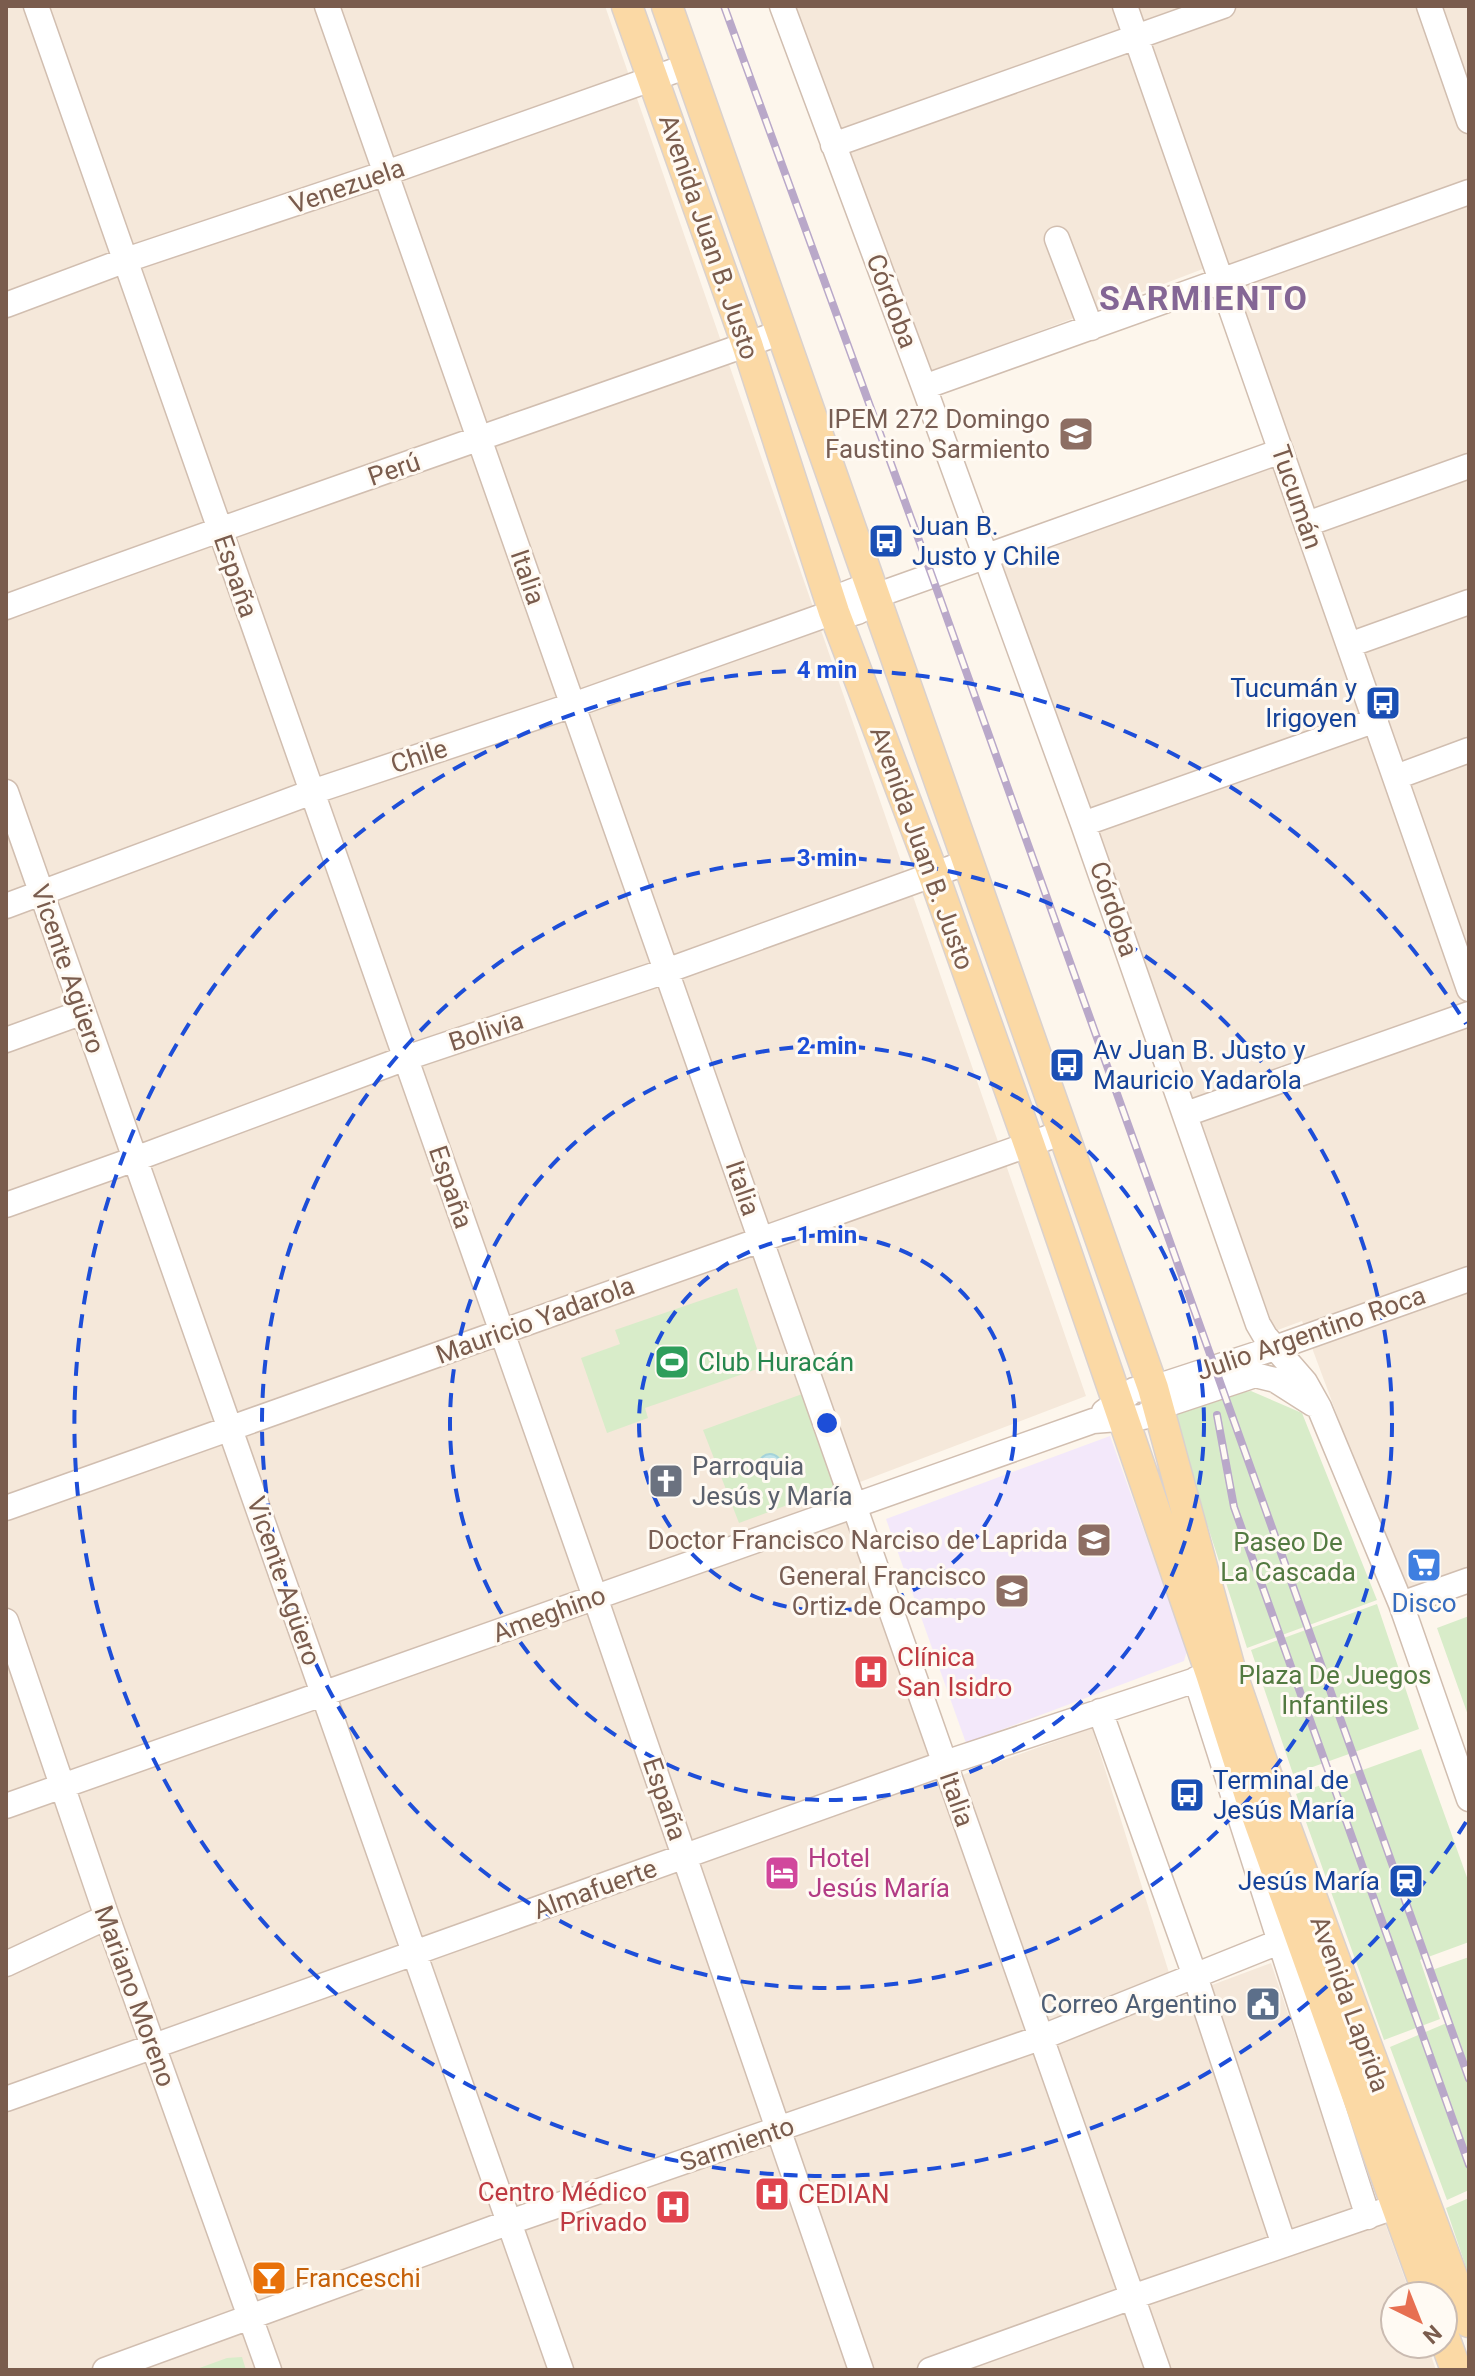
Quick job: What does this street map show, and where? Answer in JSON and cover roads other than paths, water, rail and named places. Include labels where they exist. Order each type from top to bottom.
[{"type":"main road","name":"Avenida Juan B. Justo","points":[[627,6],[747,344],[834,612],[934,876],[1120,1410]]},
{"type":"main road","name":"Avenida Juan B. Justo","points":[[667,6],[1156,1398]]},
{"type":"main road","name":"Avenida Laprida","points":[[1156,1398],[1213,1674]]},
{"type":"main road","name":"Avenida Laprida","points":[[1120,1410],[1213,1674],[1250,1796],[1300,1933],[1410,2202],[1469,2322]]},
{"type":"main road","name":"Avenida Laprida","points":[[1410,2202],[1426,2280]]},
{"type":"street","name":"España","points":[[36,6],[595,1597],[861,2370]]},
{"type":"street","name":"Italia","points":[[327,6],[1158,2370]]},
{"type":"street","name":"Córdoba","points":[[782,6],[1083,824],[1258,1324],[1305,1382],[1319,1407],[1401,1604],[1469,1799]]},
{"type":"street","name":"Tucumán","points":[[1125,6],[1469,989]]},
{"type":"street","points":[[833,145],[1223,6]]},
{"type":"street","points":[[1429,6],[1469,121]]},
{"type":"street","name":"Venezuela","points":[[6,305],[126,260],[386,173],[688,66]]},
{"type":"street","points":[[924,387],[1469,192]]},
{"type":"street","points":[[1057,239],[1091,328]]},
{"type":"street","name":"Perú","points":[[6,607],[782,332]]},
{"type":"street","name":"Chile","points":[[6,906],[312,792],[573,705],[834,612],[847,615],[866,609],[875,596],[1281,451]]},
{"type":"street","points":[[1307,524],[1469,466]]},
{"type":"street","points":[[1349,645],[1469,602]]},
{"type":"street","points":[[1083,824],[1376,720]]},
{"type":"street","points":[[1396,777],[1469,750]]},
{"type":"street","name":"Vicente Agüero","points":[[6,792],[561,2370]]},
{"type":"street","name":"Bolivia","points":[[6,1205],[406,1058],[666,971],[968,862]]},
{"type":"street","points":[[6,1040],[83,1012]]},
{"type":"street","points":[[1186,1114],[1469,1014]]},
{"type":"street","name":"Mauricio Yadarola","points":[[6,1508],[1064,1132]]},
{"type":"street","name":"Julio Argentino Roca","points":[[1156,1398],[1275,1348],[1469,1279]]},
{"type":"street","points":[[1156,1398],[1255,1375],[1275,1380],[1319,1407]]},
{"type":"street","name":"Ameghino","points":[[6,1806],[1093,1421],[1120,1410],[1134,1390],[1156,1398]]},
{"type":"street","points":[[1401,1604],[1469,1580]]},
{"type":"street","name":"Mariano Moreno","points":[[6,1621],[14,1667],[62,1786],[269,2370]]},
{"type":"street","name":"Almafuerte","points":[[6,2099],[945,1763],[1213,1674]]},
{"type":"street","points":[[1100,1711],[1195,1976],[1284,2245]]},
{"type":"street","points":[[6,1964],[107,1917]]},
{"type":"street","points":[[1300,1933],[1368,2217]]},
{"type":"street","name":"Sarmiento","points":[[105,2370],[510,2222],[1040,2038],[1300,1933]]},
{"type":"street","points":[[930,2370],[1410,2202]]},
{"type":"water","points":[[770,1454],[778,1457],[781,1465],[778,1473],[770,1476],[762,1473],[759,1465],[762,1457]]},
{"type":"railway","points":[[724,6],[932,576],[1469,2079]]},
{"type":"railway","points":[[1217,1415],[1234,1507],[1469,2165]]},
{"type":"place","name":"IPEM 272 Domingo Faustino Sarmiento","points":[[1076,434]]},
{"type":"place","name":"Juan B. Justo y Chile","points":[[886,541]]},
{"type":"place","name":"Tucumán y Irigoyen","points":[[1383,703]]},
{"type":"place","name":"Av Juan B. Justo y Mauricio Yadarola","points":[[1067,1065]]},
{"type":"place","name":"Club Huracán","points":[[672,1362]]},
{"type":"place","name":"Parroquia Jesús y María","points":[[666,1481]]},
{"type":"place","name":"Doctor Francisco Narciso de Laprida","points":[[1094,1540]]},
{"type":"place","name":"Disco","points":[[1424,1565]]},
{"type":"place","name":"General Francisco Ortiz de Ocampo","points":[[1012,1591]]},
{"type":"place","name":"Clínica San Isidro","points":[[871,1672]]},
{"type":"place","name":"Terminal de Jesús María","points":[[1187,1795]]},
{"type":"place","name":"Hotel Jesús María","points":[[782,1873]]},
{"type":"place","name":"Jesús María","points":[[1406,1881]]},
{"type":"place","name":"Correo Argentino","points":[[1263,2004]]},
{"type":"place","name":"CEDIAN","points":[[772,2194]]},
{"type":"place","name":"Centro Médico Privado","points":[[673,2207]]},
{"type":"place","name":"Franceschi","points":[[269,2278]]},
{"type":"district","name":"SARMIENTO","points":[[1204,298]]},
{"type":"park label","name":"Paseo De La Cascada","points":[[1288,1557]]},
{"type":"park label","name":"Plaza De Juegos Infantiles","points":[[1335,1690]]}]
